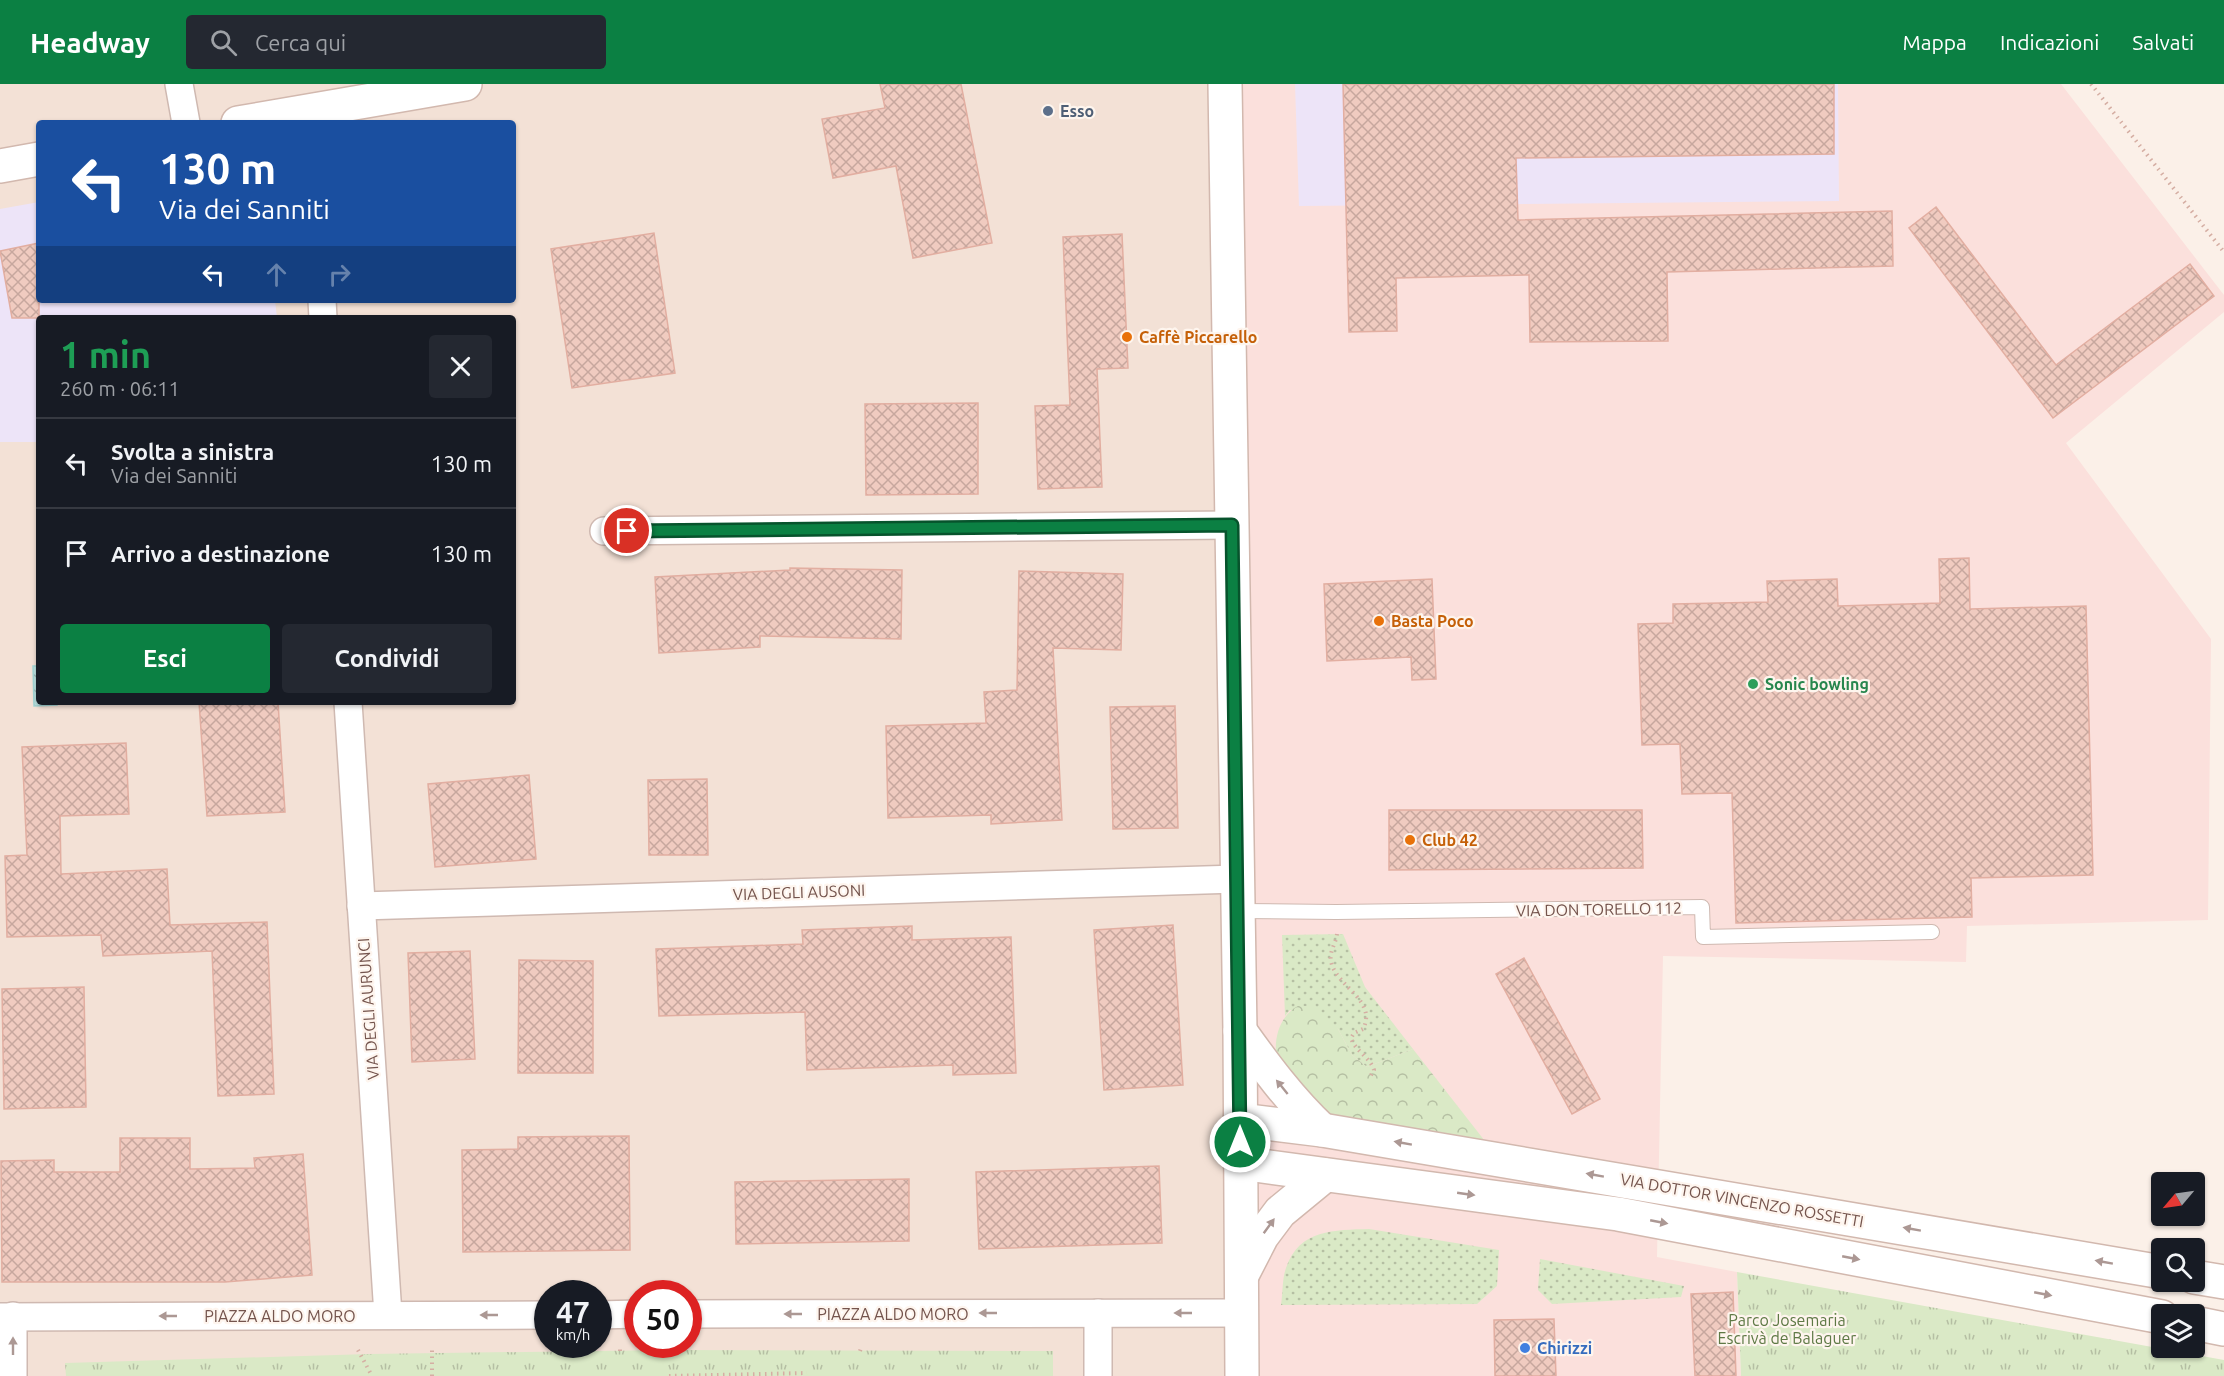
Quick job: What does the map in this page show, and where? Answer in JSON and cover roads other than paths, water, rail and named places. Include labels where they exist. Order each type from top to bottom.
[{"type":"street","points":[[179,84],[185,120]]},
{"type":"street","points":[[1212,84],[1226,117]]},
{"type":"street","points":[[1225,84],[1238,879],[1242,1376]]},
{"type":"street","points":[[1226,117],[1230,84]]},
{"type":"street","points":[[1226,117],[1242,84]]},
{"type":"street","points":[[274,120],[310,117],[456,85]]},
{"type":"street","points":[[0,166],[36,160]]},
{"type":"street","points":[[604,531],[1232,525]]},
{"type":"street","name":"VIA DEGLI AURUNCI","points":[[348,705],[388,1315]]},
{"type":"street","name":"VIA DEGLI AUSONI","points":[[362,906],[1238,879]]},
{"type":"street","points":[[1240,1031],[1282,1087],[1322,1130]]},
{"type":"street","name":"VIA DOTTOR VINCENZO ROSSETTI","points":[[1240,1120],[1322,1130],[2151,1270]]},
{"type":"street","points":[[1240,1163],[1618,1214],[2151,1315]]},
{"type":"street","points":[[1241,1277],[1262,1236],[1280,1212],[1325,1175]]},
{"type":"street","points":[[2205,1279],[2224,1282]]},
{"type":"street","points":[[1098,1313],[1098,1376]]},
{"type":"street","name":"PIAZZA ALDO MORO","points":[[702,1314],[1241,1313]]},
{"type":"street","name":"PIAZZA ALDO MORO","points":[[13,1376],[6,1317],[534,1315]]},
{"type":"street","points":[[2205,1325],[2224,1329]]},
{"type":"lane","name":"VIA DON TORELLO 112","points":[[1238,911],[1336,912],[1702,907],[1703,937],[1932,932]]},
{"type":"water","points":[[33,666],[36,666],[36,705],[57,705],[34,706]]},
{"type":"place","name":"Esso","points":[[1048,111]]},
{"type":"place","name":"Caffè Piccarello","points":[[1127,337]]},
{"type":"place","name":"Basta Poco","points":[[1379,621]]},
{"type":"place","name":"Sonic bowling","points":[[1753,684]]},
{"type":"place","name":"Club 42","points":[[1410,840]]},
{"type":"place","name":"Chirizzi","points":[[1525,1348]]},
{"type":"park label","name":"Parco Josemaria Escrivà de Balaguer","points":[[1787,1329]]}]
